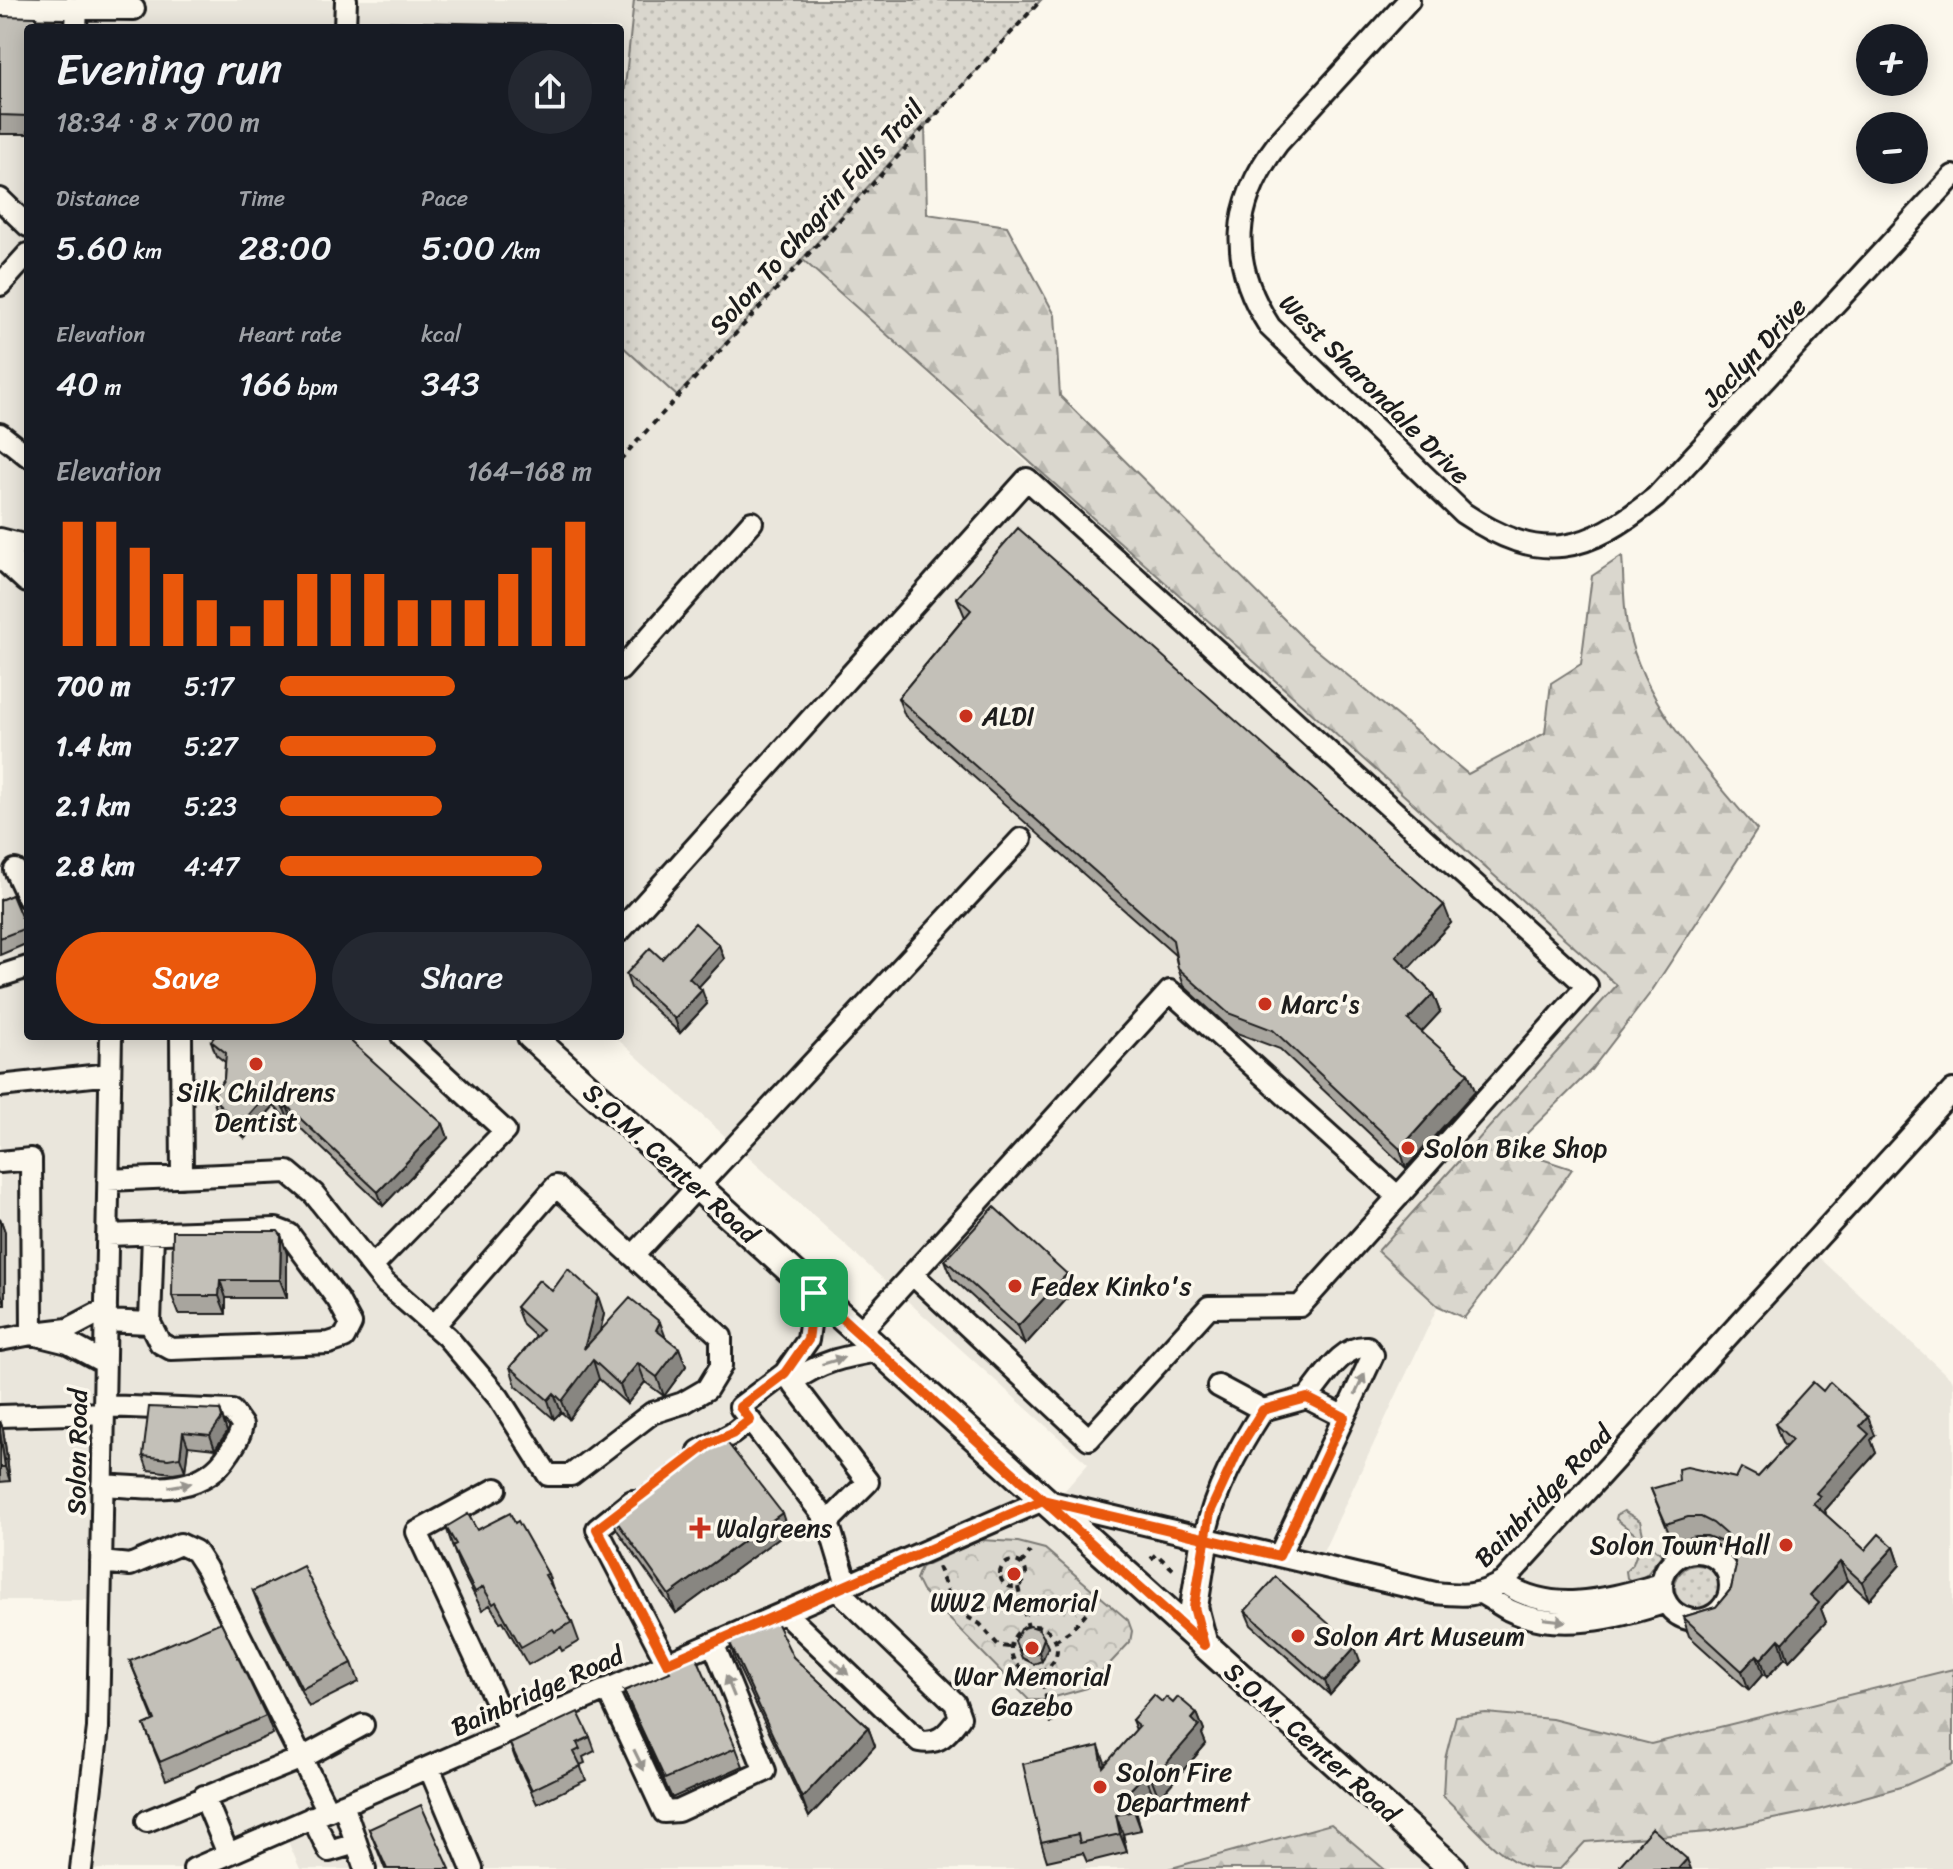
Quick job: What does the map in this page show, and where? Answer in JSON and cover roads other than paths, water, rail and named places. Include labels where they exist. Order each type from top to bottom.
[{"type":"main road","points":[[0,553],[24,575]]},
{"type":"main road","name":"S.O.M. Center Road","points":[[535,1040],[1453,1869]]},
{"type":"main road","points":[[1204,1645],[1194,1607],[1205,1537]]},
{"type":"street","points":[[345,24],[346,0]]},
{"type":"street","name":"West Sharondale Drive","points":[[1409,0],[1278,143],[1259,168],[1247,194],[1240,249],[1244,274],[1253,302],[1270,327],[1463,513],[1489,530],[1512,538],[1555,547],[1578,545]]},
{"type":"street","points":[[0,7],[76,18],[134,12]]},
{"type":"street","name":"Jaclyn Drive","points":[[1578,545],[1617,526],[1656,497],[1953,176]]},
{"type":"street","points":[[0,199],[24,222]]},
{"type":"street","points":[[0,285],[24,258]]},
{"type":"street","points":[[0,434],[24,453]]},
{"type":"street","points":[[624,927],[1027,479],[1587,986],[1300,1306],[1209,1307],[1089,1439],[913,1275]]},
{"type":"street","points":[[624,666],[752,522]]},
{"type":"street","points":[[0,539],[24,545]]},
{"type":"street","points":[[633,1256],[1021,839]]},
{"type":"street","points":[[14,870],[24,890]]},
{"type":"street","points":[[0,976],[24,968]]},
{"type":"street","points":[[784,1612],[919,1741],[932,1743],[946,1736],[960,1717],[955,1703],[842,1587],[828,1522],[740,1407],[789,1377],[869,1342],[913,1275],[1170,991],[1398,1197]]},
{"type":"street","name":"Solon Road","points":[[81,1869],[98,1728],[111,1040]]},
{"type":"street","points":[[181,1040],[182,1177]]},
{"type":"street","points":[[372,1267],[505,1131],[406,1040]]},
{"type":"street","points":[[0,1086],[110,1074]]},
{"type":"street","name":"Bainbridge Road","points":[[194,1869],[1043,1500],[1435,1593],[1463,1596],[1483,1594],[1503,1582],[1953,1090]]},
{"type":"street","points":[[0,1162],[31,1159],[32,1334]]},
{"type":"street","points":[[108,1180],[288,1172],[314,1194],[384,1282],[434,1326],[447,1337],[499,1398],[548,1475],[571,1475],[652,1413],[683,1403],[707,1389],[721,1366],[721,1337],[556,1186],[434,1326]]},
{"type":"street","points":[[107,1235],[276,1229],[289,1234],[338,1300],[351,1324],[344,1338],[329,1343],[171,1349],[160,1343],[150,1323],[153,1234]]},
{"type":"street","points":[[789,1377],[810,1337],[814,1293]]},
{"type":"street","points":[[0,1340],[68,1329],[106,1315],[150,1323]]},
{"type":"street","points":[[32,1334],[68,1343],[105,1363]]},
{"type":"street","points":[[1205,1537],[1210,1512],[1241,1445],[1263,1410],[1307,1398],[1346,1352],[1359,1346],[1367,1347],[1373,1355],[1279,1556]]},
{"type":"street","points":[[789,1377],[868,1482],[828,1522]]},
{"type":"street","points":[[1218,1386],[1263,1410]]},
{"type":"street","points":[[1307,1398],[1344,1417]]},
{"type":"street","points":[[0,1416],[104,1409],[232,1411],[242,1425],[240,1436],[223,1463],[199,1481],[175,1488],[102,1485]]},
{"type":"street","points":[[685,1461],[750,1420]]},
{"type":"street","points":[[651,1486],[597,1529],[667,1663]]},
{"type":"street","points":[[496,1489],[417,1532],[510,1732]]},
{"type":"street","points":[[101,1562],[130,1565],[180,1544],[195,1551],[328,1811],[356,1843],[365,1869]]},
{"type":"street","points":[[1483,1594],[1531,1617],[1577,1623],[1664,1593],[1576,1602],[1528,1596],[1503,1582]]},
{"type":"street","points":[[607,1689],[664,1812],[678,1811],[765,1771],[713,1643]]},
{"type":"street","points":[[147,1821],[302,1758],[363,1725]]},
{"type":"street","points":[[429,1767],[472,1869]]},
{"type":"street","points":[[204,1796],[228,1854]]},
{"type":"street","points":[[328,1811],[329,1851],[356,1843]]},
{"type":"place","name":"ALDI","points":[[966,716]]},
{"type":"place","name":"Marc's","points":[[1265,1004]]},
{"type":"place","name":"Silk Childrens Dentist","points":[[256,1064]]},
{"type":"place","name":"Solon Bike Shop","points":[[1408,1148]]},
{"type":"place","name":"Fedex Kinko's","points":[[1015,1286]]},
{"type":"place","name":"Walgreens","points":[[700,1528]]},
{"type":"place","name":"Solon Town Hall","points":[[1786,1545]]},
{"type":"place","name":"WW2 Memorial","points":[[1014,1574]]},
{"type":"place","name":"Solon Art Museum","points":[[1298,1636]]},
{"type":"place","name":"War Memorial Gazebo","points":[[1032,1648]]},
{"type":"place","name":"Solon Fire Department","points":[[1100,1787]]}]
